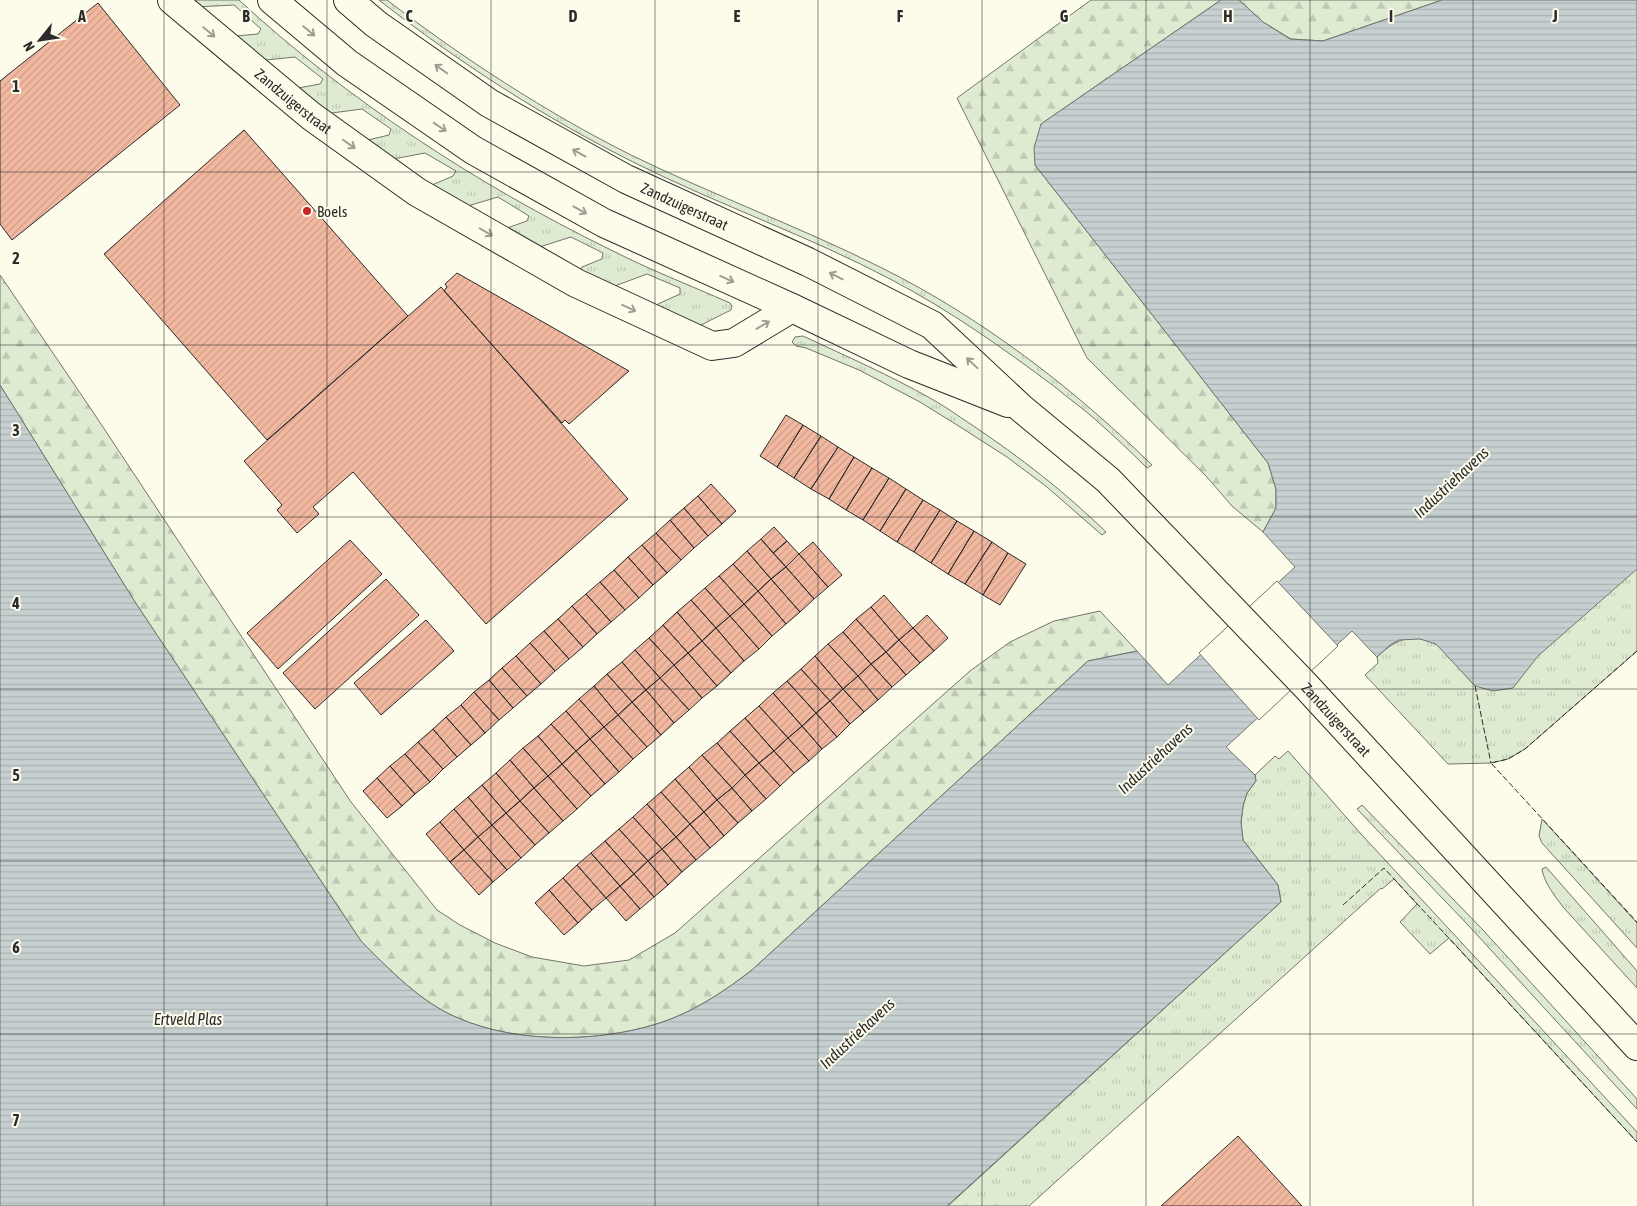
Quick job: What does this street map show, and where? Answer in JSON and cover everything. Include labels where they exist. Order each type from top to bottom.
[{"type":"main road","name":"Zandzuigerstraat","points":[[172,0],[311,116],[417,192],[576,283],[712,346],[734,343],[792,308]]},
{"type":"main road","name":"Zandzuigerstraat","points":[[272,0],[347,63],[473,150],[604,224],[792,308],[909,364],[1021,408]]},
{"type":"main road","name":"Zandzuigerstraat","points":[[348,0],[376,24],[489,103],[626,180],[808,262],[932,325],[1021,408],[1108,480],[1306,686],[1637,1046]]},
{"type":"green space","points":[[188,0],[239,0],[324,72],[415,138],[511,197],[560,224],[654,270],[730,303],[732,306],[731,310],[699,326],[657,309],[658,304],[680,294],[680,288],[647,274],[612,287],[580,272],[582,267],[602,259],[603,253],[571,237],[533,249],[507,228],[527,221],[529,216],[498,197],[461,208],[432,185],[453,176],[456,171],[425,153],[388,160],[368,140],[389,135],[391,129],[362,109],[324,114],[298,88],[320,84],[323,79],[295,57],[256,61],[236,36],[258,34],[261,29],[234,5],[195,7]]},
{"type":"green space","points":[[379,0],[387,0],[505,83],[599,139],[662,170],[851,253],[955,309],[1025,356],[1058,382],[1122,436],[1152,465],[1147,468],[1092,417],[1055,387],[996,344],[934,304],[861,264],[699,193],[601,146],[535,108],[471,67]]},
{"type":"green space","points":[[1091,0],[1221,0],[1041,124],[1035,165],[1268,463],[1276,489],[1276,508],[1263,532],[1232,506],[1206,476],[1087,358],[957,98]]},
{"type":"green space","points":[[1239,0],[1442,0],[1323,41],[1291,39],[1263,22]]},
{"type":"green space","points":[[0,275],[351,802],[437,910],[460,925],[495,943],[532,957],[584,966],[629,960],[675,933],[970,671],[1010,642],[1054,621],[1100,611],[1137,651],[1088,661],[752,970],[703,1003],[671,1019],[620,1033],[564,1038],[536,1037],[482,1027],[444,1011],[418,994],[361,941],[135,602],[0,385]]},
{"type":"green space","points":[[803,336],[899,381],[946,408],[1042,476],[1106,532],[1102,535],[1047,487],[1007,457],[920,402],[859,370],[806,348],[796,346],[792,342],[795,337]]},
{"type":"green space","points":[[1637,545],[1637,651],[1525,749],[1508,759],[1491,763],[1448,764],[1365,675],[1378,663],[1377,657],[1390,647],[1403,640],[1417,638],[1438,645],[1475,686]]},
{"type":"green space","points":[[1288,751],[1361,834],[1637,1132],[1637,1142],[1449,938],[1430,954],[1400,922],[1417,904],[1394,879],[1381,888],[1029,1206],[948,1206],[1281,902],[1278,885],[1243,840],[1241,823],[1243,806],[1247,793],[1256,781],[1255,775],[1275,756],[1279,759]]},
{"type":"green space","points":[[1362,805],[1483,930],[1637,1099],[1637,1109],[1468,925],[1357,809]]},
{"type":"green space","points":[[1542,819],[1637,923],[1637,948],[1542,843],[1539,836]]},
{"type":"green space","points":[[1546,867],[1637,971],[1637,988],[1563,907],[1545,879],[1542,869]]},
{"type":"water","name":"Ertveld Plas","points":[[1221,0],[1239,0],[1263,22],[1290,39],[1323,41],[1442,0],[1637,0],[1637,569],[1538,656],[1513,688],[1493,691],[1475,686],[1436,644],[1420,639],[1399,640],[1390,645],[1377,657],[1352,631],[1226,747],[1255,775],[1256,781],[1247,793],[1243,806],[1241,823],[1243,840],[1278,885],[1281,902],[947,1206],[0,1206],[0,385],[135,602],[361,941],[383,963],[431,1003],[458,1018],[482,1027],[536,1037],[564,1038],[620,1033],[646,1027],[693,1009],[723,991],[752,970],[1088,661],[1137,651],[1168,685],[1295,567],[1263,532],[1276,508],[1276,489],[1268,463],[1035,165],[1034,148],[1041,124]]},
{"type":"pier","points":[[1277,581],[1338,646],[1259,720],[1199,653]]},
{"type":"building","points":[[98,3],[180,105],[12,240],[0,224],[0,81]]},
{"type":"building","points":[[244,130],[408,316],[267,440],[104,254]]},
{"type":"building","points":[[457,273],[629,371],[569,424],[565,420],[562,423],[444,291],[447,287],[445,284]]},
{"type":"building","points":[[441,287],[628,499],[486,624],[353,472],[313,507],[319,514],[297,533],[277,510],[282,505],[244,461]]},
{"type":"building","points":[[786,415],[803,425],[777,467],[760,456]]},
{"type":"building","points":[[803,425],[821,436],[794,478],[777,467]]},
{"type":"building","points":[[821,436],[838,447],[811,489],[794,478]]},
{"type":"building","points":[[838,447],[854,457],[829,499],[811,489]]},
{"type":"building","points":[[854,457],[872,468],[846,510],[829,499]]},
{"type":"building","points":[[872,468],[889,478],[863,520],[846,510]]},
{"type":"building","points":[[889,478],[906,489],[880,531],[863,520]]},
{"type":"building","points":[[711,484],[736,511],[722,524],[698,496]]},
{"type":"building","points":[[906,489],[923,500],[897,542],[880,531]]},
{"type":"building","points":[[698,496],[722,524],[708,536],[684,508]]},
{"type":"building","points":[[923,500],[940,510],[914,552],[897,542]]},
{"type":"building","points":[[684,508],[708,536],[694,548],[670,520]]},
{"type":"building","points":[[940,510],[957,521],[931,563],[914,552]]},
{"type":"building","points":[[670,520],[694,548],[681,560],[656,533]]},
{"type":"building","points":[[957,521],[974,531],[948,574],[931,563]]},
{"type":"building","points":[[774,527],[787,541],[773,553],[761,539]]},
{"type":"building","points":[[974,531],[992,542],[965,584],[948,574]]},
{"type":"building","points":[[656,533],[681,560],[667,573],[642,545]]},
{"type":"building","points":[[761,539],[786,567],[771,579],[747,551]]},
{"type":"building","points":[[350,540],[382,574],[278,669],[247,633]]},
{"type":"building","points":[[787,541],[799,554],[786,567],[773,553]]},
{"type":"building","points":[[813,542],[842,575],[828,587],[799,554]]},
{"type":"building","points":[[992,542],[1008,553],[983,595],[965,584]]},
{"type":"building","points":[[642,545],[667,573],[653,585],[628,557]]},
{"type":"building","points":[[747,551],[771,579],[758,591],[733,564]]},
{"type":"building","points":[[1008,553],[1026,564],[1000,605],[983,595]]},
{"type":"building","points":[[799,554],[828,587],[814,599],[786,567]]},
{"type":"building","points":[[628,557],[653,585],[639,598],[614,570]]},
{"type":"building","points":[[733,564],[758,591],[744,604],[719,576]]},
{"type":"building","points":[[786,567],[814,599],[800,612],[771,579]]},
{"type":"building","points":[[614,570],[639,598],[625,610],[600,582]]},
{"type":"building","points":[[719,576],[744,604],[730,616],[705,588]]},
{"type":"building","points":[[386,579],[419,615],[315,709],[283,673]]},
{"type":"building","points":[[771,579],[800,612],[786,624],[758,591]]},
{"type":"building","points":[[600,582],[625,610],[611,622],[586,594]]},
{"type":"building","points":[[705,588],[730,616],[716,628],[691,600]]},
{"type":"building","points":[[758,591],[786,624],[772,636],[744,604]]},
{"type":"building","points":[[586,594],[611,622],[597,634],[572,606]]},
{"type":"building","points":[[884,595],[913,628],[899,640],[871,607]]},
{"type":"building","points":[[691,600],[716,628],[702,641],[677,612]]},
{"type":"building","points":[[744,604],[772,636],[759,649],[730,616]]},
{"type":"building","points":[[572,606],[597,634],[583,647],[558,619]]},
{"type":"building","points":[[871,607],[899,640],[886,652],[856,619]]},
{"type":"building","points":[[677,612],[702,641],[688,653],[663,625]]},
{"type":"building","points":[[927,615],[948,638],[934,651],[913,628]]},
{"type":"building","points":[[730,616],[759,649],[744,661],[716,628]]},
{"type":"building","points":[[558,619],[583,647],[569,659],[544,631]]},
{"type":"building","points":[[856,619],[886,652],[871,664],[843,632]]},
{"type":"building","points":[[426,620],[454,651],[381,715],[354,683]]},
{"type":"building","points":[[663,625],[688,653],[674,665],[649,638]]},
{"type":"building","points":[[716,628],[744,661],[731,673],[702,641]]},
{"type":"building","points":[[913,628],[934,651],[920,663],[899,640]]},
{"type":"building","points":[[544,631],[569,659],[555,671],[530,643]]},
{"type":"building","points":[[843,632],[871,664],[858,676],[828,644]]},
{"type":"building","points":[[649,638],[674,665],[660,678],[635,650]]},
{"type":"building","points":[[899,640],[920,663],[906,675],[886,652]]},
{"type":"building","points":[[702,641],[731,673],[717,686],[688,653]]},
{"type":"building","points":[[530,643],[555,671],[541,684],[516,656]]},
{"type":"building","points":[[828,644],[858,676],[843,689],[815,656]]},
{"type":"building","points":[[635,650],[660,678],[646,690],[622,662]]},
{"type":"building","points":[[886,652],[906,675],[892,687],[871,664]]},
{"type":"building","points":[[688,653],[717,686],[702,698],[674,665]]},
{"type":"building","points":[[516,656],[541,684],[527,696],[502,668]]},
{"type":"building","points":[[815,656],[843,689],[830,701],[801,669]]},
{"type":"building","points":[[622,662],[646,690],[632,702],[607,674]]},
{"type":"building","points":[[871,664],[892,687],[878,700],[858,676]]},
{"type":"building","points":[[674,665],[702,698],[689,710],[660,678]]},
{"type":"building","points":[[502,668],[527,696],[513,708],[489,680]]},
{"type":"building","points":[[801,669],[830,701],[816,713],[787,681]]},
{"type":"building","points":[[607,674],[632,702],[618,715],[594,686]]},
{"type":"building","points":[[858,676],[878,700],[864,712],[843,689]]},
{"type":"building","points":[[660,678],[689,710],[674,723],[646,690]]},
{"type":"building","points":[[489,680],[513,708],[499,720],[474,692]]},
{"type":"building","points":[[787,681],[816,713],[802,726],[773,693]]},
{"type":"building","points":[[594,686],[618,715],[604,727],[579,699]]},
{"type":"building","points":[[843,689],[864,712],[850,724],[830,701]]},
{"type":"building","points":[[646,690],[674,723],[661,735],[632,702]]},
{"type":"building","points":[[474,692],[499,720],[485,733],[461,705]]},
{"type":"building","points":[[773,693],[802,726],[788,738],[759,706]]},
{"type":"building","points":[[579,699],[604,727],[590,739],[566,711]]},
{"type":"building","points":[[830,701],[850,724],[837,737],[816,713]]},
{"type":"building","points":[[632,702],[661,735],[647,747],[618,715]]},
{"type":"building","points":[[461,705],[485,733],[471,745],[446,717]]},
{"type":"building","points":[[759,706],[788,738],[774,751],[745,718]]},
{"type":"building","points":[[566,711],[590,739],[576,751],[551,724]]},
{"type":"building","points":[[816,713],[837,737],[822,749],[802,726]]},
{"type":"building","points":[[618,715],[647,747],[633,759],[604,727]]},
{"type":"building","points":[[446,717],[471,745],[457,757],[433,729]]},
{"type":"building","points":[[745,718],[774,751],[759,763],[730,731]]},
{"type":"building","points":[[551,724],[576,751],[562,764],[538,736]]},
{"type":"building","points":[[802,726],[822,749],[809,761],[788,738]]},
{"type":"building","points":[[604,727],[633,759],[619,772],[590,739]]},
{"type":"building","points":[[433,729],[457,757],[443,769],[418,742]]},
{"type":"building","points":[[730,731],[759,763],[745,775],[717,743]]},
{"type":"building","points":[[538,736],[562,764],[548,776],[523,748]]},
{"type":"building","points":[[788,738],[809,761],[794,773],[774,751]]},
{"type":"building","points":[[590,739],[619,772],[605,784],[576,751]]},
{"type":"building","points":[[418,742],[443,769],[430,782],[405,754]]},
{"type":"building","points":[[717,743],[745,775],[732,788],[702,755]]},
{"type":"building","points":[[523,748],[548,776],[534,788],[510,760]]},
{"type":"building","points":[[576,751],[605,784],[591,796],[562,764]]},
{"type":"building","points":[[774,751],[794,773],[780,786],[759,763]]},
{"type":"building","points":[[405,754],[430,782],[415,794],[390,766]]},
{"type":"building","points":[[702,755],[732,788],[717,800],[689,767]]},
{"type":"building","points":[[510,760],[534,788],[520,801],[496,773]]},
{"type":"building","points":[[759,763],[780,786],[766,799],[745,775]]},
{"type":"building","points":[[562,764],[591,796],[577,809],[548,776]]},
{"type":"building","points":[[390,766],[415,794],[402,806],[377,778]]},
{"type":"building","points":[[689,767],[717,800],[704,812],[675,779]]},
{"type":"building","points":[[496,773],[520,801],[506,813],[482,785]]},
{"type":"building","points":[[745,775],[766,799],[752,811],[732,788]]},
{"type":"building","points":[[548,776],[577,809],[563,821],[534,788]]},
{"type":"building","points":[[377,778],[402,806],[387,818],[363,791]]},
{"type":"building","points":[[675,779],[704,812],[690,824],[661,792]]},
{"type":"building","points":[[482,785],[506,813],[492,825],[468,797]]},
{"type":"building","points":[[534,788],[563,821],[549,833],[520,801]]},
{"type":"building","points":[[732,788],[752,811],[738,823],[717,800]]},
{"type":"building","points":[[661,792],[690,824],[676,837],[647,804]]},
{"type":"building","points":[[468,797],[492,825],[478,837],[454,809]]},
{"type":"building","points":[[717,800],[738,823],[724,836],[704,812]]},
{"type":"building","points":[[520,801],[549,833],[535,845],[506,813]]},
{"type":"building","points":[[647,804],[676,837],[662,849],[633,817]]},
{"type":"building","points":[[454,809],[478,837],[464,850],[440,822]]},
{"type":"building","points":[[704,812],[724,836],[710,848],[690,824]]},
{"type":"building","points":[[506,813],[535,845],[521,858],[492,825]]},
{"type":"building","points":[[633,817],[662,849],[648,861],[619,829]]},
{"type":"building","points":[[440,822],[464,850],[450,862],[426,834]]},
{"type":"building","points":[[690,824],[710,848],[696,860],[676,837]]},
{"type":"building","points":[[492,825],[521,858],[507,870],[478,837]]},
{"type":"building","points":[[619,829],[648,861],[634,874],[605,841]]},
{"type":"building","points":[[478,837],[507,870],[493,882],[464,850]]},
{"type":"building","points":[[676,837],[696,860],[682,872],[662,849]]},
{"type":"building","points":[[605,841],[634,874],[620,886],[591,853]]},
{"type":"building","points":[[662,849],[682,872],[668,885],[648,861]]},
{"type":"building","points":[[464,850],[493,882],[479,895],[450,862]]},
{"type":"building","points":[[591,853],[620,886],[606,898],[577,865]]},
{"type":"building","points":[[648,861],[668,885],[654,897],[634,874]]},
{"type":"building","points":[[577,865],[606,898],[592,910],[563,878]]},
{"type":"building","points":[[634,874],[654,897],[640,909],[620,886]]},
{"type":"building","points":[[563,878],[592,910],[578,923],[549,890]]},
{"type":"building","points":[[620,886],[640,909],[626,921],[606,898]]},
{"type":"building","points":[[549,890],[578,923],[564,935],[535,903]]},
{"type":"building","points":[[1238,1136],[1302,1206],[1161,1206]]},
{"type":"fence","points":[[1637,651],[1525,749],[1508,759],[1491,763],[1637,922]]},
{"type":"fence","points":[[1475,686],[1491,763]]},
{"type":"fence","points":[[1343,905],[1384,868],[1637,1142]]},
{"type":"place","name":"Boels","points":[[307,211]]},
{"type":"water label","name":"Industriehavens","points":[[1451,482]]},
{"type":"water label","name":"Industriehavens","points":[[1155,758]]},
{"type":"water label","name":"Industriehavens","points":[[857,1033]]}]
